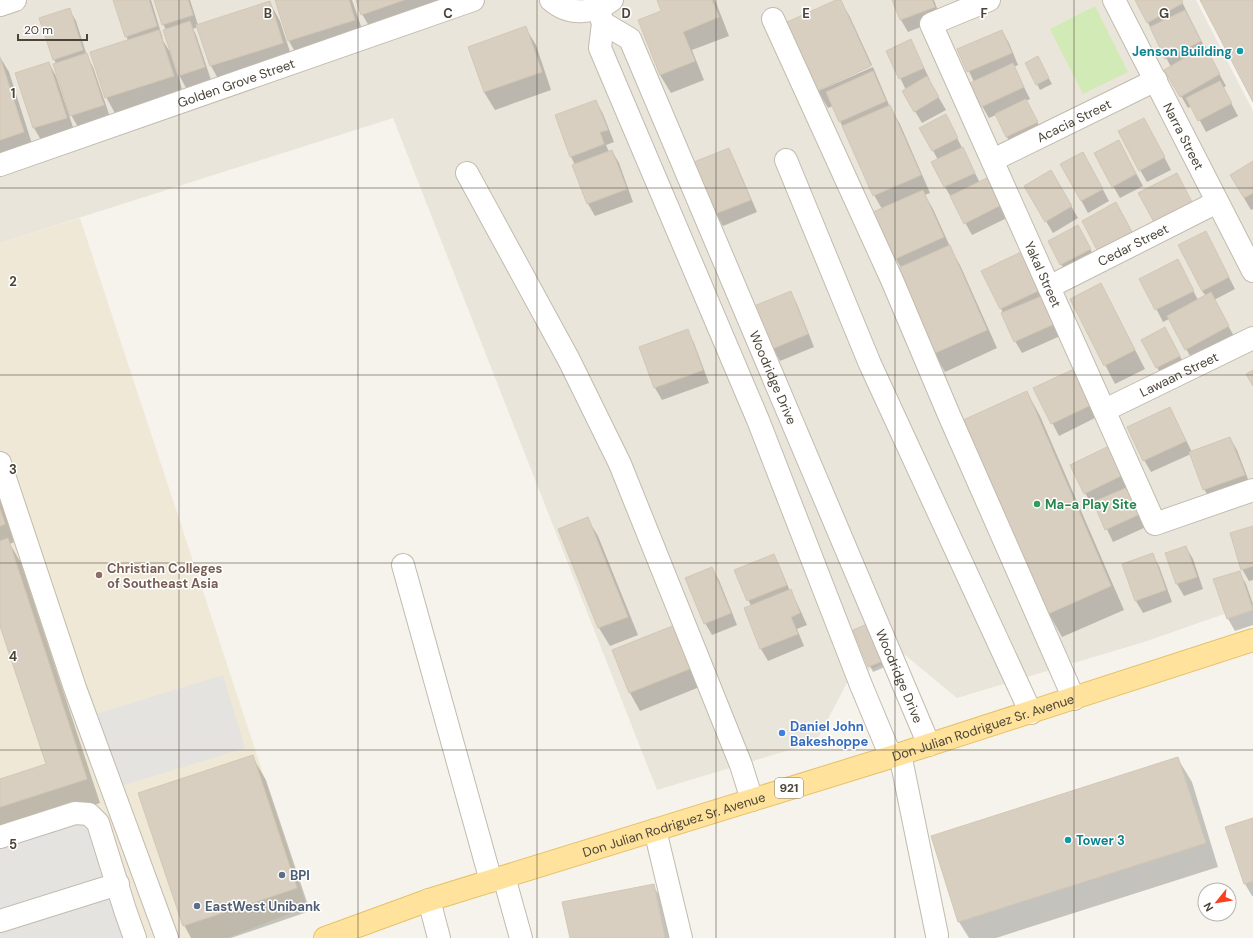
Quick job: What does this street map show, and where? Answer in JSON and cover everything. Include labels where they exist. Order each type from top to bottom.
[{"type":"main road","name":"Don Julian Rodriguez Sr. Avenue","points":[[325,938],[429,900],[896,756],[1253,640]]},
{"type":"street","points":[[0,5],[15,0]]},
{"type":"street","name":"Golden Grove Street","points":[[0,165],[473,0]]},
{"type":"street","points":[[551,0],[564,8],[574,11],[604,11],[600,48],[758,420],[861,685],[896,756],[938,935]]},
{"type":"street","name":"Yakal Street","points":[[989,0],[932,24],[1155,524],[1253,490]]},
{"type":"street","name":"Narra Street","points":[[1114,0],[1253,272]]},
{"type":"street","name":"Woodridge Drive","points":[[604,11],[630,39],[929,745]]},
{"type":"street","points":[[773,19],[892,280],[949,415],[1074,699]]},
{"type":"street","name":"Acacia Street","points":[[993,160],[1156,80]]},
{"type":"street","points":[[786,160],[870,364],[1031,712]]},
{"type":"street","points":[[467,173],[569,360],[620,464],[741,765],[752,800]]},
{"type":"street","name":"Cedar Street","points":[[1049,287],[1217,202]]},
{"type":"street","name":"Lawaan Street","points":[[1104,410],[1253,338]]},
{"type":"street","points":[[758,420],[786,408]]},
{"type":"street","points":[[0,463],[75,688],[167,938]]},
{"type":"street","points":[[403,565],[498,879],[521,938]]},
{"type":"street","points":[[0,837],[76,813],[89,814],[98,823],[118,884],[132,937]]},
{"type":"street","points":[[655,830],[681,938]]},
{"type":"street","points":[[0,921],[118,884]]},
{"type":"street","points":[[429,900],[439,938]]},
{"type":"shaded area","points":[[0,0],[1196,0],[1253,111],[1253,604],[1144,642],[957,698],[905,655],[849,679],[816,742],[657,790],[393,118],[0,243]]},
{"type":"shaded area","name":"Christian Colleges of Southeast Asia","points":[[80,218],[307,907],[227,938],[0,938],[0,243]]},
{"type":"shaded area","points":[[223,675],[245,748],[118,787],[96,714]]},
{"type":"shaded area","points":[[85,803],[132,938],[0,938],[0,832]]},
{"type":"green space","points":[[1095,6],[1128,72],[1083,94],[1050,29]]},
{"type":"building","points":[[113,0],[149,0],[157,26],[125,37]]},
{"type":"building","points":[[154,0],[188,0],[193,15],[162,25]]},
{"type":"building","points":[[275,0],[349,0],[355,20],[288,41]]},
{"type":"building","points":[[356,0],[404,0],[361,15]]},
{"type":"building","points":[[657,0],[712,0],[719,17],[683,32],[695,61],[660,75],[638,20],[661,11]]},
{"type":"building","points":[[836,0],[841,0],[871,66],[817,91],[787,22]]},
{"type":"building","points":[[892,0],[932,0],[935,7],[900,20]]},
{"type":"building","points":[[1135,0],[1182,0],[1183,3],[1147,23]]},
{"type":"building","name":"Jenson Building","points":[[1200,0],[1253,0],[1253,102]]},
{"type":"building","points":[[270,1],[283,43],[210,66],[196,25]]},
{"type":"building","points":[[70,8],[83,50],[53,60],[39,18]]},
{"type":"building","points":[[1185,10],[1201,41],[1165,59],[1150,27]]},
{"type":"building","points":[[190,21],[205,67],[178,76],[163,30]]},
{"type":"building","points":[[526,26],[542,72],[484,92],[468,47]]},
{"type":"building","points":[[159,30],[174,76],[105,98],[90,52]]},
{"type":"building","points":[[1002,30],[1012,53],[967,72],[957,49]]},
{"type":"building","points":[[911,39],[924,68],[899,79],[886,51]]},
{"type":"building","points":[[1205,46],[1220,74],[1180,97],[1164,70]]},
{"type":"building","points":[[87,53],[104,105],[70,116],[53,64]]},
{"type":"building","points":[[1038,56],[1049,78],[1036,85],[1025,63]]},
{"type":"building","points":[[0,57],[24,132],[0,140]]},
{"type":"building","points":[[49,62],[67,118],[33,128],[15,73]]},
{"type":"building","points":[[1013,63],[1024,87],[981,107],[970,83]]},
{"type":"building","points":[[873,71],[886,101],[839,122],[826,92]]},
{"type":"building","points":[[927,76],[939,97],[914,112],[902,91]]},
{"type":"building","points":[[1220,81],[1232,103],[1198,121],[1186,98]]},
{"type":"building","points":[[1026,99],[1038,122],[1006,137],[995,114]]},
{"type":"building","points":[[596,100],[608,130],[600,132],[604,144],[570,157],[555,115]]},
{"type":"building","points":[[890,105],[921,175],[873,196],[842,126]]},
{"type":"building","points":[[946,114],[958,138],[932,151],[919,128]]},
{"type":"building","points":[[1144,118],[1165,157],[1139,171],[1118,131]]},
{"type":"building","points":[[1119,140],[1136,174],[1112,187],[1094,153]]},
{"type":"building","points":[[963,147],[975,173],[944,187],[931,162]]},
{"type":"building","points":[[729,148],[751,200],[715,214],[694,162]]},
{"type":"building","points":[[612,150],[627,189],[587,204],[572,165]]},
{"type":"building","points":[[1083,152],[1103,189],[1081,201],[1060,164]]},
{"type":"building","points":[[1253,161],[1253,193],[1244,198],[1230,175]]},
{"type":"building","points":[[1051,170],[1072,206],[1045,222],[1024,186]]},
{"type":"building","points":[[1177,173],[1193,204],[1155,224],[1138,193]]},
{"type":"building","points":[[991,176],[1005,203],[964,224],[950,196]]},
{"type":"building","points":[[923,190],[944,237],[895,259],[873,212]]},
{"type":"building","points":[[1116,202],[1132,232],[1097,250],[1082,221]]},
{"type":"building","points":[[1078,225],[1091,249],[1060,265],[1048,241]]},
{"type":"building","points":[[1206,231],[1229,277],[1202,291],[1178,245]]},
{"type":"building","points":[[950,245],[987,330],[933,354],[896,269]]},
{"type":"building","points":[[1021,252],[1040,290],[1000,309],[981,271]]},
{"type":"building","points":[[1178,259],[1194,291],[1155,310],[1139,279]]},
{"type":"building","points":[[1101,283],[1135,350],[1104,366],[1070,299]]},
{"type":"building","points":[[791,291],[808,334],[772,349],[754,306]]},
{"type":"building","points":[[1211,292],[1229,326],[1185,350],[1167,316]]},
{"type":"building","points":[[1049,293],[1061,321],[1014,342],[1001,313]]},
{"type":"building","points":[[1165,327],[1180,356],[1156,368],[1141,340]]},
{"type":"building","points":[[688,329],[703,370],[654,388],[639,347]]},
{"type":"building","points":[[1074,369],[1091,405],[1051,424],[1033,388]]},
{"type":"building","points":[[1253,370],[1253,386],[1246,374]]},
{"type":"building","name":"Ma-a Play Site","points":[[1027,391],[1111,586],[1048,614],[961,421]]},
{"type":"building","points":[[1170,407],[1186,441],[1143,461],[1127,427]]},
{"type":"building","points":[[1230,437],[1245,475],[1203,490],[1189,452]]},
{"type":"building","points":[[1109,446],[1123,475],[1084,494],[1070,465]]},
{"type":"building","points":[[1128,487],[1140,514],[1105,530],[1093,502]]},
{"type":"building","points":[[0,509],[5,524],[0,526]]},
{"type":"building","points":[[588,517],[628,617],[598,628],[558,529]]},
{"type":"building","points":[[1253,526],[1253,566],[1241,570],[1230,533]]},
{"type":"building","points":[[8,538],[87,779],[0,807],[0,779],[46,764],[0,626],[0,541]]},
{"type":"building","points":[[1186,546],[1197,577],[1176,584],[1165,553]]},
{"type":"building","points":[[1153,553],[1166,590],[1135,601],[1122,564]]},
{"type":"building","points":[[774,554],[787,585],[747,601],[734,570]]},
{"type":"building","points":[[712,567],[731,613],[704,624],[685,578]]},
{"type":"building","points":[[1240,571],[1253,610],[1227,619],[1213,579]]},
{"type":"building","points":[[791,589],[800,613],[791,617],[798,634],[760,649],[744,608]]},
{"type":"building","points":[[680,623],[697,666],[629,693],[612,650]]},
{"type":"building","points":[[867,624],[883,661],[868,667],[853,630]]},
{"type":"building","points":[[253,755],[297,888],[183,926],[138,793]]},
{"type":"building","name":"Tower 3","points":[[1178,757],[1206,843],[958,922],[931,836]]},
{"type":"building","points":[[1253,818],[1253,881],[1244,884],[1225,827]]},
{"type":"building","points":[[654,884],[665,938],[570,938],[562,902]]},
{"type":"place","name":"Jenson Building","points":[[1240,51]]},
{"type":"place","name":"Ma-a Play Site","points":[[1037,504]]},
{"type":"place","name":"Christian Colleges of Southeast Asia","points":[[99,575]]},
{"type":"place","name":"Daniel John Bakeshoppe","points":[[782,733]]},
{"type":"place","name":"Tower 3","points":[[1068,840]]},
{"type":"place","name":"BPI","points":[[282,875]]},
{"type":"place","name":"EastWest Unibank","points":[[197,906]]}]
